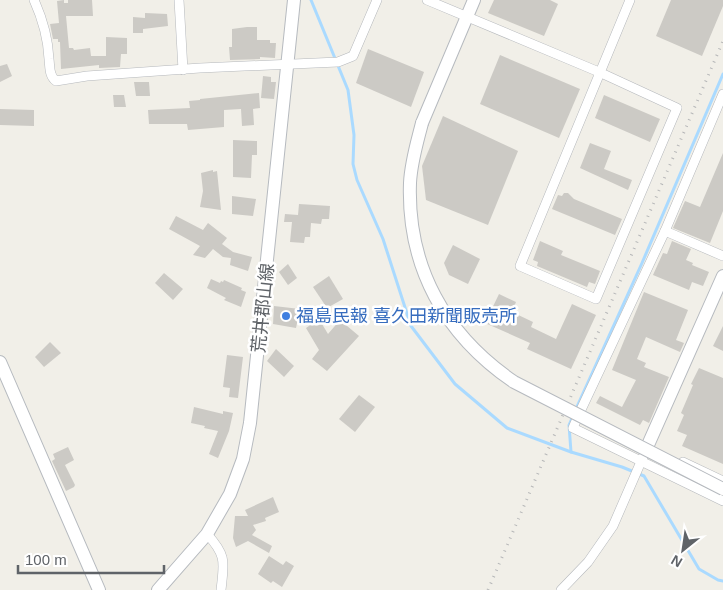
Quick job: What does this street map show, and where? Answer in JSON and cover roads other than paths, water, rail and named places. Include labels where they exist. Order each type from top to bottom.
[{"type":"street","points":[[34,0],[45,27],[50,71],[56,81],[87,76],[338,62],[353,56],[377,0]]},
{"type":"street","points":[[179,0],[183,70]]},
{"type":"street","name":"荒井郡山線","points":[[158,590],[207,534],[230,494],[243,459],[250,422],[294,0]]},
{"type":"street","points":[[427,0],[599,72],[677,108],[596,299],[520,266],[599,72],[630,0]]},
{"type":"street","points":[[474,0],[422,123],[412,163],[410,182],[411,220],[414,240],[426,280],[455,328],[487,361],[514,382],[723,482]]},
{"type":"street","points":[[723,94],[665,231],[573,428],[723,501]]},
{"type":"street","points":[[665,231],[723,256]]},
{"type":"street","points":[[561,590],[588,562],[612,526],[723,276]]},
{"type":"street","points":[[0,362],[99,590]]},
{"type":"street","points":[[579,414],[723,482]]},
{"type":"street","points":[[207,534],[220,548],[224,565],[221,590]]},
{"type":"waterway","points":[[311,0],[348,90],[354,135],[353,164],[357,180],[383,239],[411,326],[455,384],[507,428],[644,476],[699,569],[723,581]]},
{"type":"waterway","points":[[575,411],[642,263],[723,74]]},
{"type":"waterway","points":[[571,452],[569,425],[573,416]]},
{"type":"railway","points":[[488,590],[723,41]]},
{"type":"place","name":"福島民報 喜久田新聞販売所","points":[[286,316]]}]
